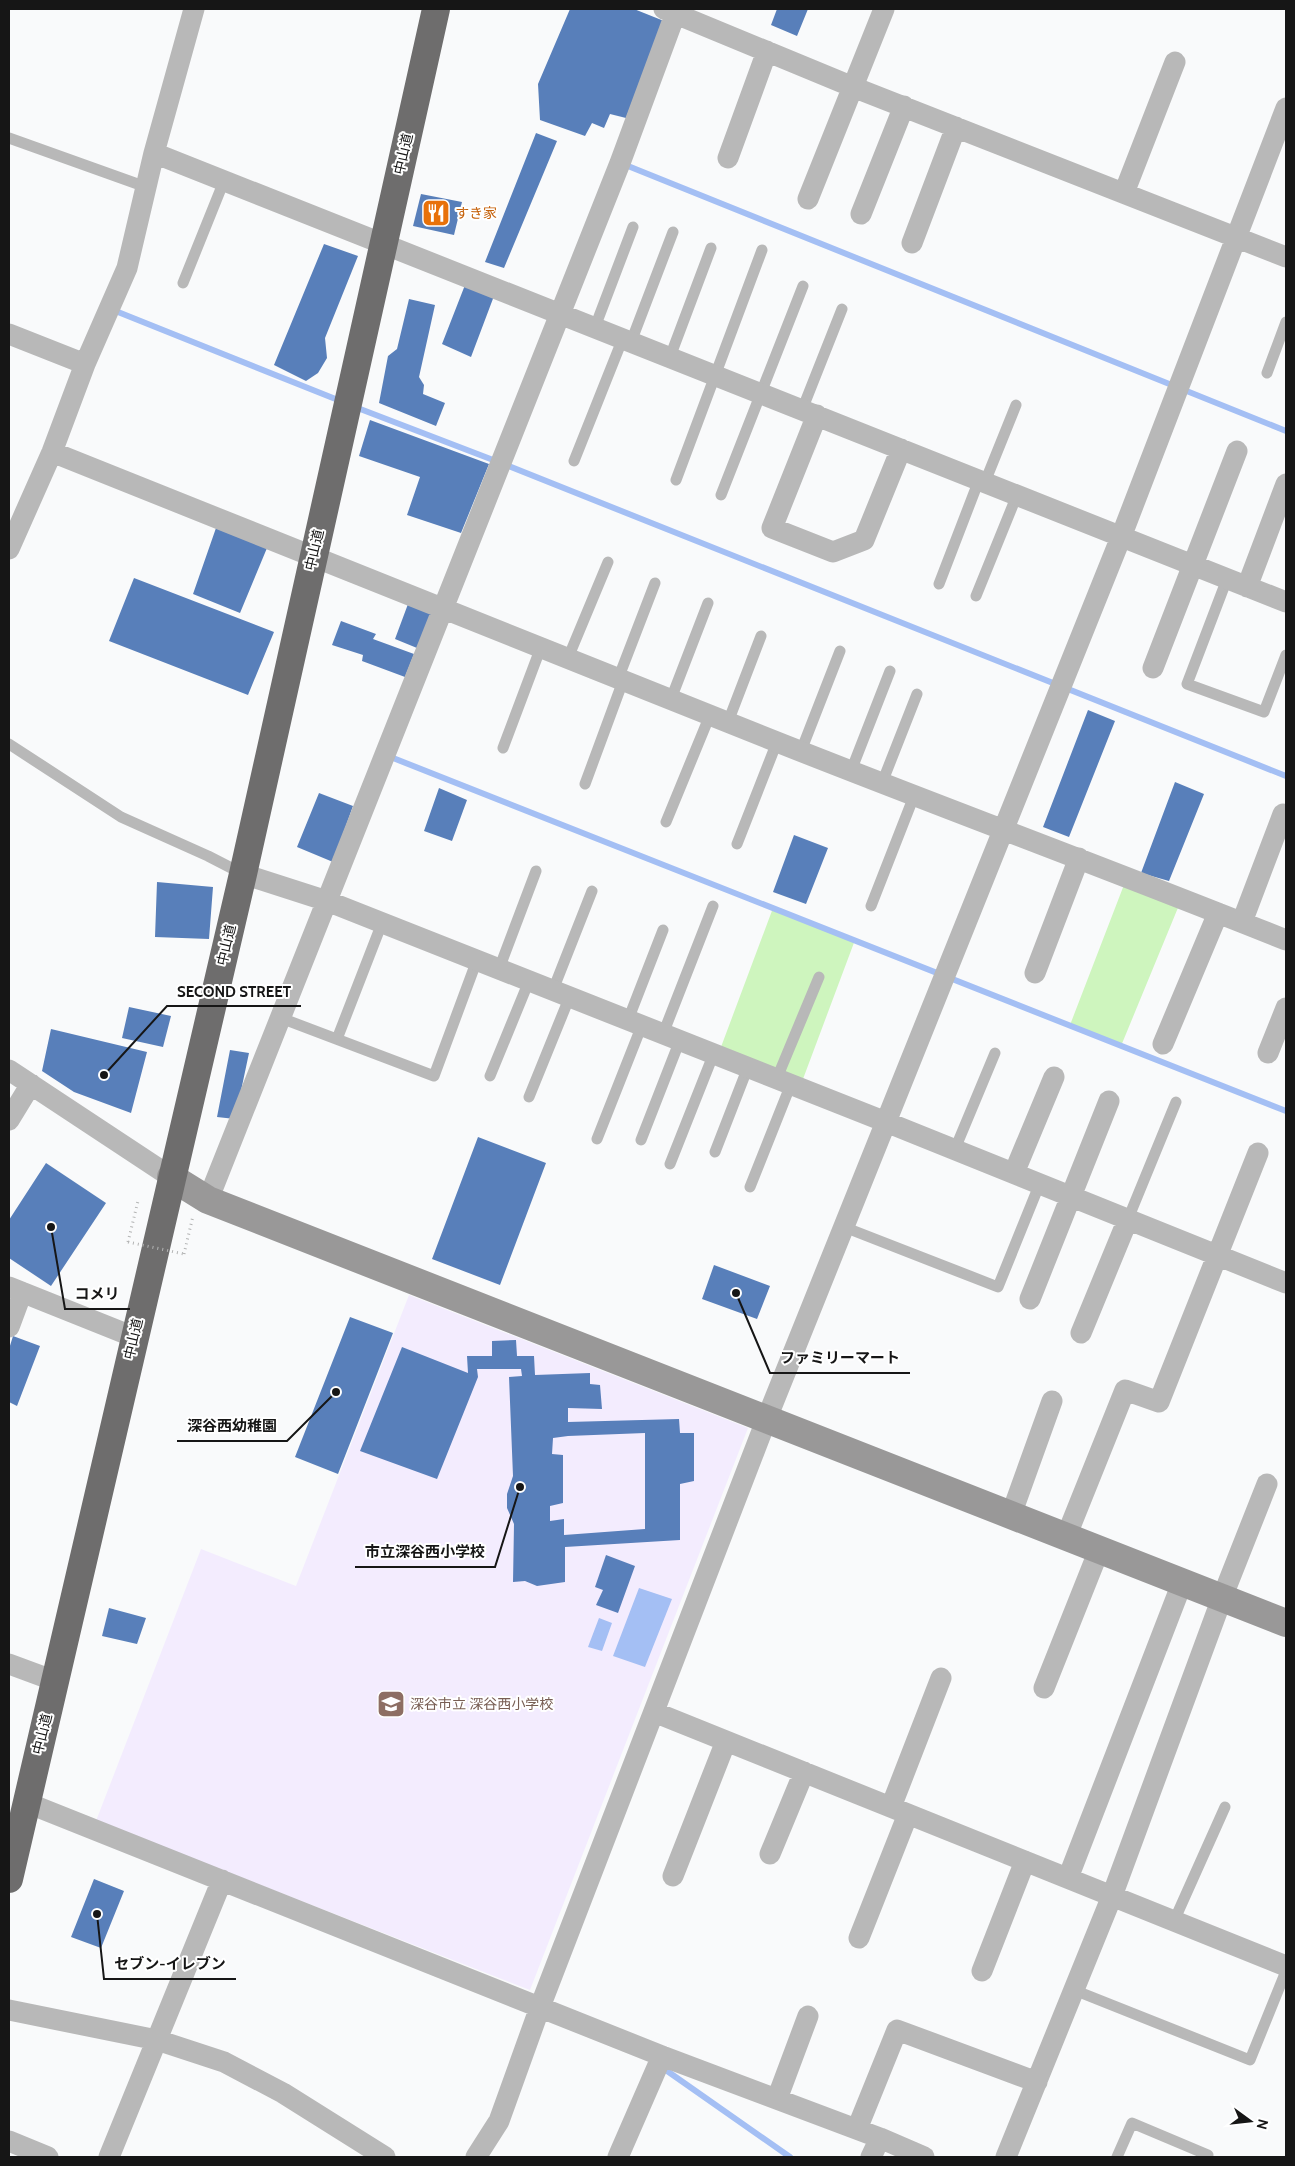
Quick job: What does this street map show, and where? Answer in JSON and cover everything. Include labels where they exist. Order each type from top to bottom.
[{"type":"highway","name":"中山道","points":[[9,1879],[25,1802],[55,1681],[243,874],[436,9]]},
{"type":"street","points":[[9,549],[16,515],[52,452],[85,364],[128,268],[154,153],[194,9]]},
{"type":"street","points":[[808,199],[884,9]]},
{"type":"street","points":[[200,1208],[281,1018],[620,163],[672,10],[853,87],[1286,257]]},
{"type":"street","points":[[728,158],[767,51]]},
{"type":"street","points":[[1124,193],[1175,62]]},
{"type":"street","points":[[861,214],[904,106]]},
{"type":"street","points":[[476,2157],[499,2121],[540,2007],[767,1418],[1121,537],[1286,108]]},
{"type":"street","points":[[912,243],[956,127]]},
{"type":"street","points":[[154,153],[1286,602]]},
{"type":"street","points":[[9,334],[85,364]]},
{"type":"street","points":[[809,413],[772,528],[833,552],[864,540],[901,449]]},
{"type":"street","points":[[1153,668],[1237,451]]},
{"type":"street","points":[[52,452],[777,742],[1002,830],[1080,858],[1286,940]]},
{"type":"street","points":[[1248,587],[1286,484]]},
{"type":"street","points":[[1242,922],[1283,814]]},
{"type":"street","points":[[1036,973],[1080,858]]},
{"type":"street","points":[[243,874],[327,901],[382,922],[1286,1283]]},
{"type":"street","points":[[1163,1044],[1218,913]]},
{"type":"street","points":[[1268,1054],[1286,1008]]},
{"type":"street","points":[[9,1070],[171,1177],[200,1208],[767,1418],[1286,1623]]},
{"type":"street","points":[[1014,1173],[1054,1077]]},
{"type":"street","points":[[9,1120],[31,1084]]},
{"type":"street","points":[[1030,1299],[1109,1101]]},
{"type":"street","points":[[1066,1537],[1125,1390],[1159,1402],[1258,1152]]},
{"type":"street","points":[[1080,1332],[1128,1219]]},
{"type":"street","points":[[9,1327],[15,1290],[134,1337]]},
{"type":"street","points":[[1011,1515],[1052,1401]]},
{"type":"street","points":[[1006,2157],[1112,1896],[1222,1598],[1267,1484]]},
{"type":"street","points":[[1044,1688],[1099,1550]]},
{"type":"street","points":[[1068,1878],[1182,1583]]},
{"type":"street","points":[[9,1664],[55,1681]]},
{"type":"street","points":[[859,1938],[942,1678]]},
{"type":"street","points":[[654,1712],[1286,1966]]},
{"type":"street","points":[[673,1876],[726,1741]]},
{"type":"street","points":[[770,1854],[804,1772]]},
{"type":"street","points":[[25,1802],[662,2056],[857,2130],[876,2148],[924,2157]]},
{"type":"street","points":[[982,1971],[1025,1861]]},
{"type":"street","points":[[109,2157],[222,1880]]},
{"type":"street","points":[[9,2010],[157,2040],[224,2062],[283,2093],[385,2157]]},
{"type":"street","points":[[776,2099],[808,2016]]},
{"type":"street","points":[[857,2130],[897,2030],[1037,2082]]},
{"type":"street","points":[[618,2157],[662,2056]]},
{"type":"street","points":[[9,2141],[48,2157]]},
{"type":"lane","points":[[9,138],[146,187]]},
{"type":"lane","points":[[183,283],[224,181]]},
{"type":"lane","points":[[595,327],[633,227]]},
{"type":"lane","points":[[574,461],[673,232]]},
{"type":"lane","points":[[670,357],[711,248]]},
{"type":"lane","points":[[676,480],[762,250]]},
{"type":"lane","points":[[721,496],[803,286]]},
{"type":"lane","points":[[809,413],[842,309]]},
{"type":"lane","points":[[1267,373],[1286,322]]},
{"type":"lane","points":[[938,584],[1016,405]]},
{"type":"lane","points":[[976,596],[1017,495]]},
{"type":"lane","points":[[568,658],[608,562]]},
{"type":"lane","points":[[1227,579],[1187,684],[1264,712],[1286,656]]},
{"type":"lane","points":[[585,784],[655,583]]},
{"type":"lane","points":[[671,699],[708,603]]},
{"type":"lane","points":[[666,822],[761,636]]},
{"type":"lane","points":[[503,748],[541,647]]},
{"type":"lane","points":[[801,751],[840,651]]},
{"type":"lane","points":[[851,771],[890,671]]},
{"type":"lane","points":[[882,783],[917,694]]},
{"type":"lane","points":[[738,844],[777,742]]},
{"type":"lane","points":[[9,744],[121,817],[243,874]]},
{"type":"lane","points":[[871,906],[914,796]]},
{"type":"lane","points":[[499,969],[536,871]]},
{"type":"lane","points":[[529,1096],[592,891]]},
{"type":"lane","points":[[641,1140],[713,906]]},
{"type":"lane","points":[[337,1039],[382,922]]},
{"type":"lane","points":[[597,1139],[663,930]]},
{"type":"lane","points":[[281,1018],[434,1076],[477,960]]},
{"type":"lane","points":[[750,1187],[819,977]]},
{"type":"lane","points":[[490,1076],[529,980]]},
{"type":"lane","points":[[670,1164],[714,1053]]},
{"type":"lane","points":[[955,1150],[995,1053]]},
{"type":"lane","points":[[714,1152],[748,1067]]},
{"type":"lane","points":[[1128,1219],[1176,1102]]},
{"type":"lane","points":[[844,1227],[998,1287],[1040,1184]]},
{"type":"lane","points":[[1174,1921],[1224,1807]]},
{"type":"lane","points":[[1074,1990],[1250,2060],[1286,1971]]},
{"type":"lane","points":[[1117,2157],[1132,2123],[1208,2155],[1207,2157]]},
{"type":"path","points":[[138,1201],[128,1242],[184,1254],[200,1208]]},
{"type":"shaded area","name":"深谷市立 深谷西小学校","points":[[409,1295],[748,1428],[530,1990],[96,1821],[201,1549],[296,1586]]},
{"type":"green space","points":[[1127,877],[1182,898],[1121,1046],[1070,1025]]},
{"type":"green space","points":[[773,908],[855,940],[800,1087],[718,1055]]},
{"type":"water","points":[[639,1588],[672,1599],[645,1667],[613,1656]]},
{"type":"water","points":[[599,1618],[612,1623],[602,1651],[588,1647]]},
{"type":"building","points":[[570,9],[634,9],[664,21],[626,118],[610,114],[604,128],[592,123],[585,136],[540,120],[538,84]]},
{"type":"building","points":[[777,9],[808,9],[797,36],[771,25]]},
{"type":"building","points":[[536,133],[557,141],[504,268],[485,262]]},
{"type":"building","points":[[421,194],[462,202],[454,235],[413,226]]},
{"type":"building","points":[[324,244],[358,256],[325,338],[327,358],[318,373],[306,381],[274,365]]},
{"type":"building","points":[[465,285],[494,296],[471,357],[442,344]]},
{"type":"building","points":[[409,299],[435,305],[419,377],[424,385],[423,394],[445,403],[436,426],[379,403],[388,356],[397,349]]},
{"type":"building","points":[[370,420],[489,464],[461,533],[407,515],[420,477],[359,456]]},
{"type":"building","points":[[216,528],[267,548],[240,613],[193,594]]},
{"type":"building","points":[[134,578],[274,632],[248,695],[109,641]]},
{"type":"building","points":[[408,604],[432,614],[417,648],[395,639]]},
{"type":"building","points":[[341,621],[376,634],[373,639],[414,654],[405,677],[362,661],[363,655],[332,645]]},
{"type":"building","points":[[1088,710],[1115,721],[1069,837],[1043,827]]},
{"type":"building","points":[[1175,782],[1204,794],[1169,881],[1141,873]]},
{"type":"building","points":[[439,788],[467,800],[452,841],[424,831]]},
{"type":"building","points":[[319,793],[353,806],[333,862],[297,847]]},
{"type":"building","points":[[794,835],[828,848],[806,904],[773,892]]},
{"type":"building","points":[[157,882],[213,887],[209,939],[155,937]]},
{"type":"building","points":[[129,1007],[171,1016],[163,1047],[122,1038]]},
{"type":"building","points":[[51,1029],[147,1052],[131,1113],[74,1092],[42,1071]]},
{"type":"building","points":[[230,1050],[249,1053],[235,1119],[217,1117]]},
{"type":"building","points":[[478,1137],[546,1163],[500,1285],[432,1259]]},
{"type":"building","points":[[46,1163],[106,1203],[51,1286],[9,1258],[9,1220]]},
{"type":"building","points":[[714,1265],[770,1286],[757,1319],[702,1299]]},
{"type":"building","points":[[350,1317],[393,1333],[338,1474],[295,1457]]},
{"type":"building","points":[[13,1336],[40,1346],[17,1406],[9,1402],[9,1349]]},
{"type":"building","points":[[516,1340],[517,1356],[534,1356],[535,1375],[590,1373],[590,1384],[600,1385],[602,1409],[568,1408],[568,1422],[679,1419],[680,1433],[694,1433],[694,1481],[680,1484],[680,1540],[565,1547],[565,1582],[537,1586],[525,1581],[513,1582],[514,1524],[507,1508],[507,1494],[513,1476],[509,1377],[522,1376],[521,1369],[477,1369],[478,1377],[437,1479],[360,1451],[402,1347],[468,1373],[467,1356],[492,1356],[492,1341]],"holes":[[[645,1433],[645,1529],[564,1535],[564,1519],[550,1521],[550,1506],[563,1503],[563,1455],[552,1454],[553,1438]]]},
{"type":"building","points":[[606,1555],[635,1566],[618,1613],[596,1605],[603,1590],[595,1587]]},
{"type":"building","points":[[109,1608],[146,1618],[137,1644],[102,1636]]},
{"type":"building","points":[[94,1879],[124,1891],[101,1948],[71,1937]]},
{"type":"waterway","points":[[623,164],[1286,431]]},
{"type":"waterway","points":[[113,310],[343,402]]},
{"type":"waterway","points":[[355,407],[501,463],[1286,776]]},
{"type":"waterway","points":[[388,756],[1286,1111]]},
{"type":"waterway","points":[[660,2066],[790,2157]]},
{"type":"place","name":"すき家","points":[[436,213]]},
{"type":"place","name":"SECOND STREET","points":[[104,1075]]},
{"type":"place","name":"コメリ","points":[[51,1227]]},
{"type":"place","name":"ファミリーマート","points":[[736,1293]]},
{"type":"place","name":"深谷西幼稚園","points":[[336,1392]]},
{"type":"place","name":"市立深谷西小学校","points":[[520,1487]]},
{"type":"place","name":"深谷市立 深谷西小学校","points":[[391,1704]]},
{"type":"place","name":"セブン-イレブン","points":[[97,1914]]}]
